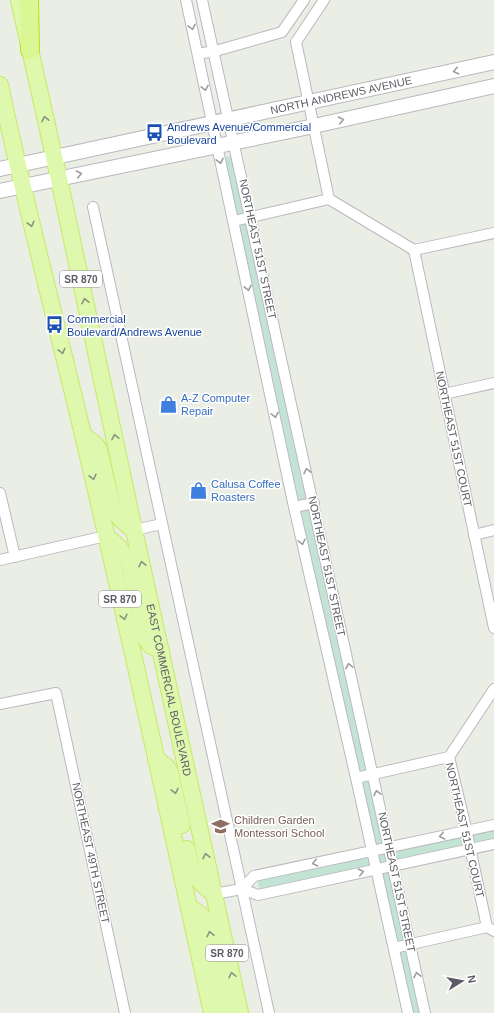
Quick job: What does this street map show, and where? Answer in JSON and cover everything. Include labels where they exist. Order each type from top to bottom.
[{"type":"highway","points":[[29,0],[30,50]]},
{"type":"main road","name":"SR 870","points":[[19,0],[59,179]]},
{"type":"main road","name":"NORTH ANDREWS AVENUE","points":[[0,169],[494,62]]},
{"type":"main road","name":"SR 870","points":[[0,85],[22,186],[84,436],[212,1013]]},
{"type":"main road","points":[[0,191],[314,126],[494,86]]},
{"type":"main road","name":"EAST COMMERCIAL BOULEVARD","points":[[59,179],[240,1013]]},
{"type":"main road","points":[[84,436],[96,445],[99,450],[113,509],[123,522],[134,530]]},
{"type":"main road","points":[[106,536],[120,548],[129,562],[146,639],[151,646],[161,650]]},
{"type":"main road","points":[[156,759],[166,766],[170,772],[194,876],[203,886],[214,894]]},
{"type":"main road","points":[[189,907],[199,913],[208,926],[228,1013]]},
{"type":"street","name":"NORTHEAST 51ST STREET","points":[[186,0],[294,507],[408,1013]]},
{"type":"street","name":"NORTHEAST 51ST STREET","points":[[202,0],[314,503],[425,1013]]},
{"type":"street","points":[[198,54],[282,32],[304,0]]},
{"type":"street","points":[[296,42],[324,0]]},
{"type":"street","points":[[282,32],[296,42],[310,102],[329,199]]},
{"type":"street","points":[[234,221],[329,199],[414,250],[494,233]]},
{"type":"street","points":[[93,207],[269,1013]]},
{"type":"street","name":"NORTHEAST 51ST COURT","points":[[414,250],[494,628]]},
{"type":"street","points":[[444,394],[494,382]]},
{"type":"street","points":[[0,493],[15,557]]},
{"type":"street","points":[[294,507],[314,503]]},
{"type":"street","points":[[134,530],[162,524]]},
{"type":"street","points":[[474,535],[494,530]]},
{"type":"street","points":[[0,560],[106,536]]},
{"type":"street","points":[[356,778],[448,757],[494,688]]},
{"type":"street","name":"NORTHEAST 49TH STREET","points":[[0,704],[56,693],[125,1013]]},
{"type":"street","name":"NORTHEAST 51ST COURT","points":[[448,757],[490,929]]},
{"type":"street","points":[[242,889],[254,876],[494,825]]},
{"type":"street","points":[[214,894],[242,889],[258,895],[494,844]]},
{"type":"street","points":[[394,948],[490,929]]},
{"type":"green space","points":[[233,155],[388,852],[494,830],[494,841],[390,864],[422,1013],[410,1013],[378,866],[260,891],[257,880],[376,854],[224,158]]},
{"type":"place","name":"Andrews Avenue/Commercial Boulevard","points":[[154,133]]},
{"type":"place","name":"Commercial Boulevard/Andrews Avenue","points":[[54,325]]},
{"type":"place","name":"A-Z Computer Repair","points":[[168,404]]},
{"type":"place","name":"Calusa Coffee Roasters","points":[[198,490]]},
{"type":"place","name":"Children Garden Montessori School","points":[[221,826]]}]
